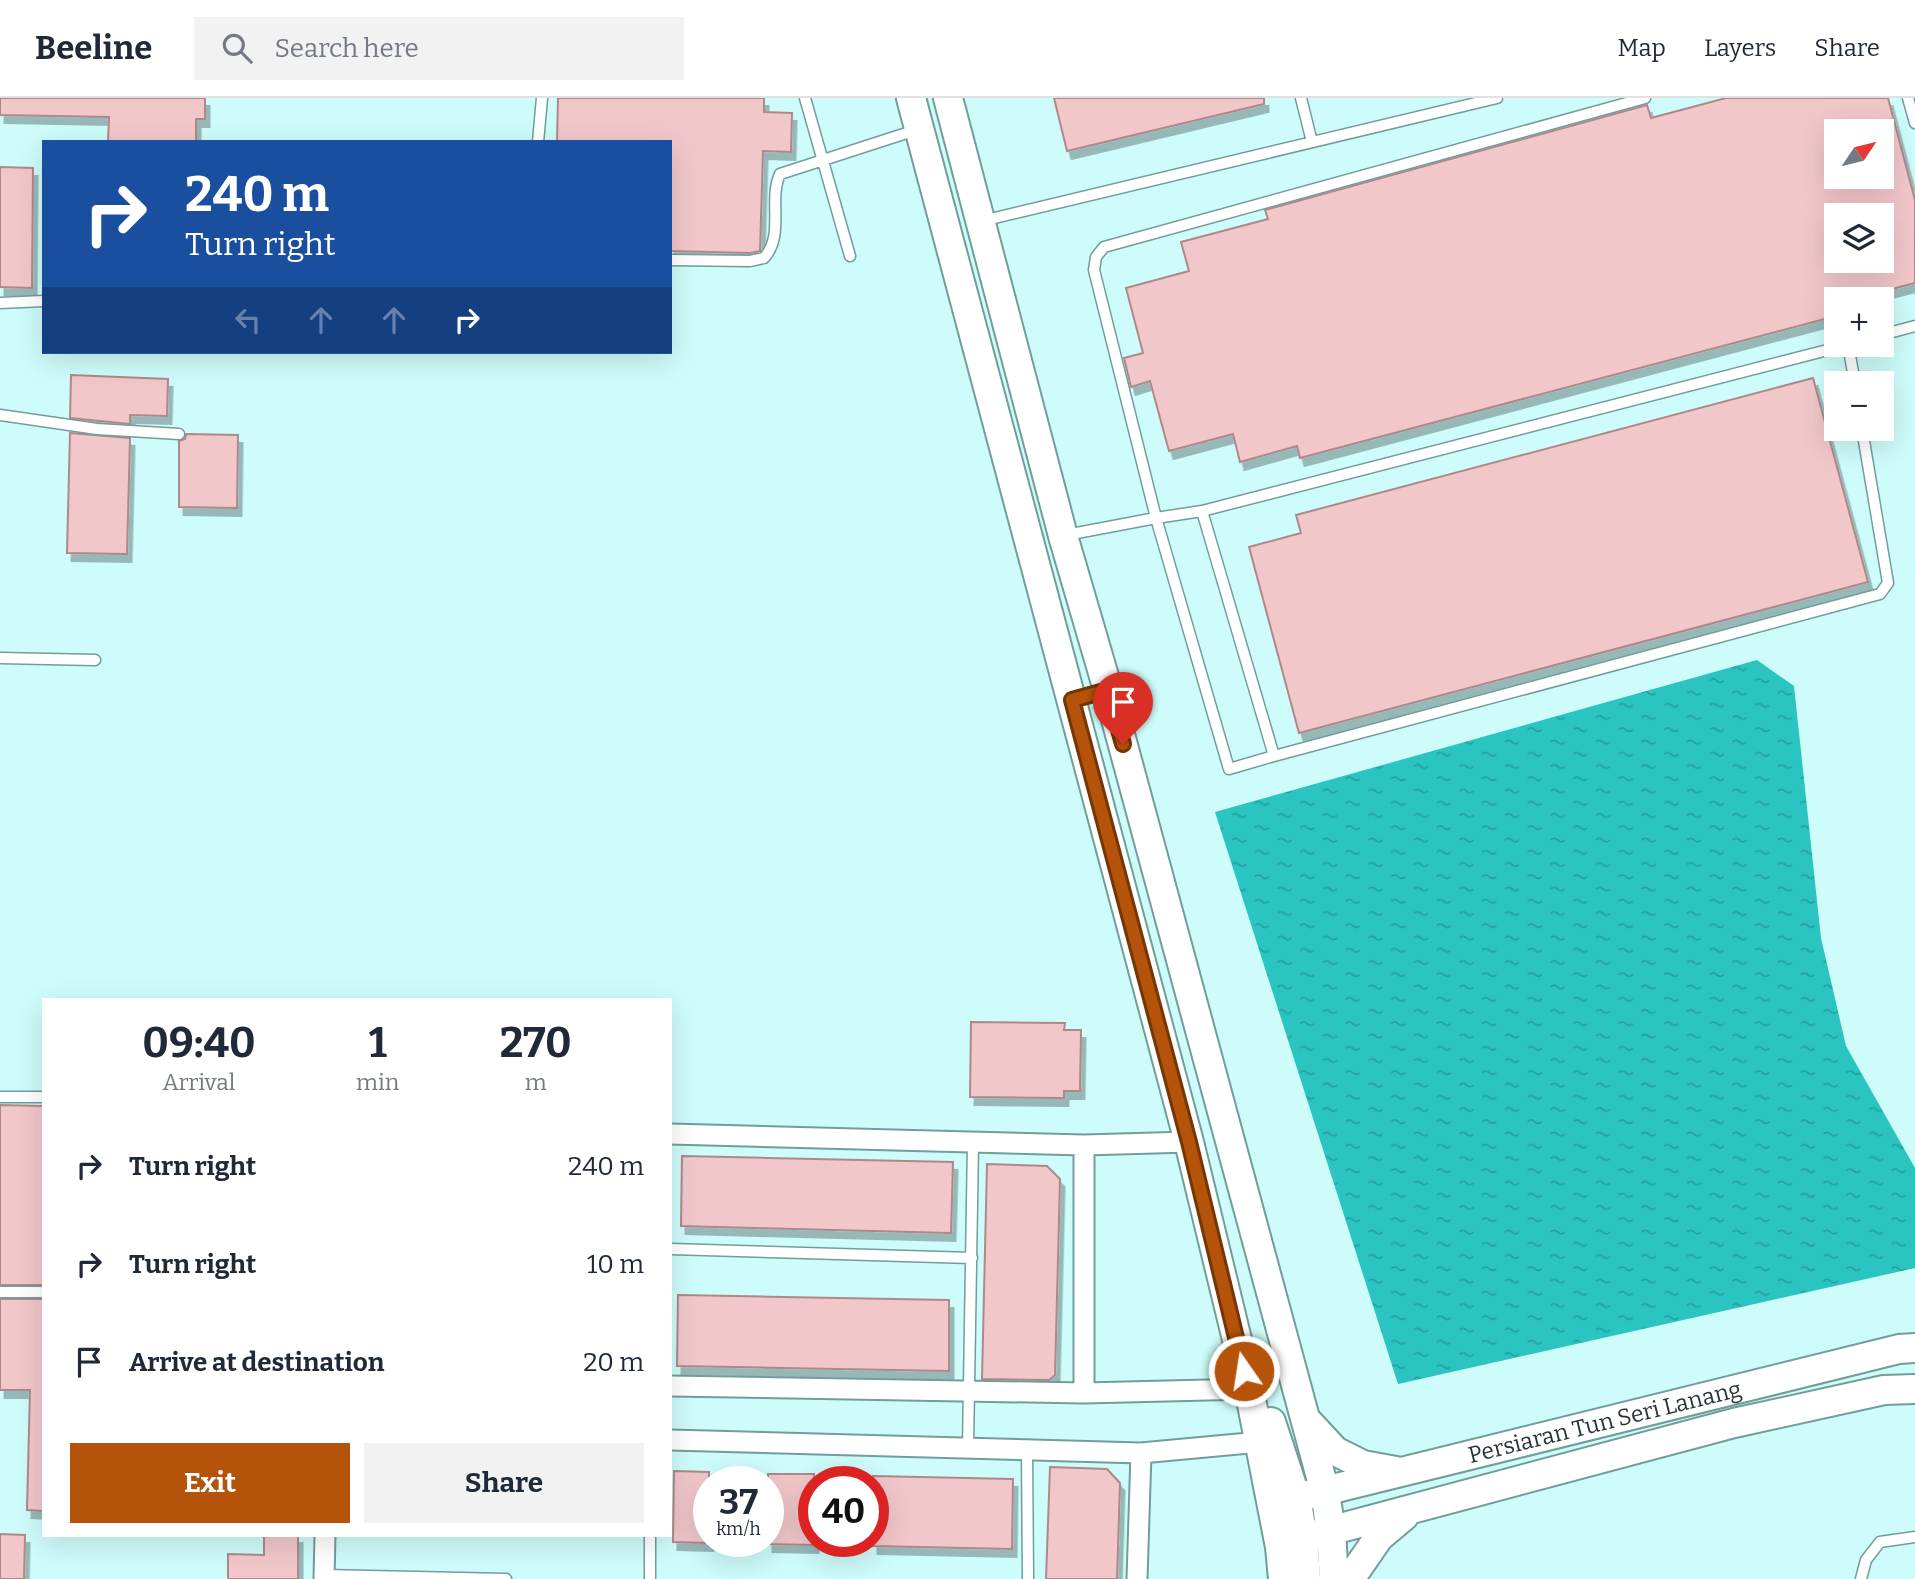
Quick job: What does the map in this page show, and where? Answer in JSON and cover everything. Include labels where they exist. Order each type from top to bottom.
[{"type":"street","points":[[911,98],[1189,1142],[1247,1380],[1280,1547],[1283,1579]]},
{"type":"street","points":[[948,98],[1063,536],[1108,690],[1325,1492],[1334,1579]]},
{"type":"street","points":[[1072,700],[1108,690]]},
{"type":"street","points":[[672,1134],[1084,1145],[1189,1142]]},
{"type":"street","points":[[1084,1145],[1084,1393]]},
{"type":"street","name":"Persiaran Tun Seri Lanang","points":[[1296,1498],[1899,1349],[1915,1348]]},
{"type":"street","points":[[672,1386],[1084,1393],[1247,1380]]},
{"type":"street","points":[[1247,1380],[1271,1422],[1296,1498],[1304,1538],[1306,1579]]},
{"type":"street","name":"Persiaran Tun Seri Lanang","points":[[1304,1538],[1734,1423],[1884,1390],[1915,1389]]},
{"type":"street","points":[[1305,1418],[1335,1451],[1363,1465],[1404,1472]]},
{"type":"street","points":[[672,1440],[1141,1453],[1260,1442]]},
{"type":"street","points":[[1137,1579],[1141,1453]]},
{"type":"street","points":[[1350,1579],[1379,1537],[1408,1512]]},
{"type":"street","points":[[324,1577],[325,1537]]},
{"type":"lane","points":[[538,140],[542,98]]},
{"type":"lane","points":[[805,98],[850,256]]},
{"type":"lane","points":[[1301,98],[1311,142]]},
{"type":"lane","points":[[981,221],[1497,98]]},
{"type":"lane","points":[[1645,98],[1104,247],[1096,257],[1094,271],[1156,518],[1229,769],[1880,594],[1888,583],[1864,441]]},
{"type":"lane","points":[[1908,98],[1915,122]]},
{"type":"lane","points":[[672,260],[750,261],[764,258],[775,240],[775,185],[780,174],[919,129]]},
{"type":"lane","points":[[0,303],[42,301]]},
{"type":"lane","points":[[1894,332],[1915,326]]},
{"type":"lane","points":[[1063,536],[1202,511],[1824,351]]},
{"type":"lane","points":[[0,415],[97,429],[178,434]]},
{"type":"lane","points":[[1202,511],[1274,756]]},
{"type":"lane","points":[[0,659],[95,660]]},
{"type":"lane","points":[[0,1097],[42,1097]]},
{"type":"lane","points":[[968,1448],[973,1142]]},
{"type":"lane","points":[[672,1250],[972,1258]]},
{"type":"lane","points":[[0,1292],[42,1292]]},
{"type":"lane","points":[[1027,1450],[1028,1579]]},
{"type":"lane","points":[[650,1537],[650,1579]]},
{"type":"lane","points":[[1861,1579],[1866,1560],[1880,1542],[1915,1537]]},
{"type":"lane","points":[[324,1577],[506,1579]]},
{"type":"water","points":[[1757,660],[1794,686],[1821,938],[1846,1046],[1915,1168],[1915,1268],[1398,1384],[1215,812]]},
{"type":"building","points":[[0,98],[205,98],[205,119],[196,119],[196,140],[108,140],[109,117],[0,115]]},
{"type":"building","points":[[558,98],[764,98],[764,112],[792,113],[791,152],[763,151],[760,251],[750,253],[672,251],[672,140],[557,140]]},
{"type":"building","points":[[1054,98],[1264,98],[1264,104],[1067,151]]},
{"type":"building","points":[[1726,98],[1888,98],[1894,119],[1824,119],[1824,189],[1894,189],[1894,121],[1915,200],[1915,283],[1894,288],[1824,287],[1824,319],[1300,458],[1297,446],[1240,462],[1233,434],[1169,451],[1150,381],[1131,387],[1124,358],[1143,353],[1126,288],[1189,271],[1181,242],[1268,219],[1265,210],[1647,105],[1651,118]]},
{"type":"building","points":[[0,167],[33,168],[32,288],[0,287]]},
{"type":"building","points":[[71,375],[168,379],[167,416],[130,415],[130,424],[70,418]]},
{"type":"building","points":[[1813,378],[1824,419],[1824,441],[1830,441],[1868,582],[1299,733],[1249,547],[1301,533],[1296,515]]},
{"type":"building","points":[[70,433],[130,438],[127,554],[67,553]]},
{"type":"building","points":[[186,434],[238,435],[237,508],[179,507],[179,441],[185,439]]},
{"type":"building","points":[[971,1022],[1065,1023],[1064,1030],[1081,1030],[1080,1091],[1064,1091],[1064,1098],[970,1097]]},
{"type":"building","points":[[0,1105],[42,1106],[42,1285],[0,1285]]},
{"type":"building","points":[[682,1156],[953,1162],[951,1233],[681,1226]]},
{"type":"building","points":[[987,1164],[1047,1166],[1060,1179],[1055,1375],[1049,1380],[982,1379]]},
{"type":"building","points":[[678,1295],[949,1300],[949,1371],[677,1366]]},
{"type":"building","points":[[0,1299],[42,1299],[42,1511],[27,1510],[30,1390],[0,1390]]},
{"type":"building","points":[[1050,1467],[1107,1469],[1120,1483],[1117,1579],[1046,1579]]},
{"type":"building","points":[[674,1471],[693,1472],[693,1543],[673,1542]]},
{"type":"building","points":[[784,1474],[798,1474],[798,1545],[784,1544]]},
{"type":"building","points":[[889,1476],[1013,1479],[1012,1549],[889,1546]]},
{"type":"building","points":[[0,1534],[25,1535],[24,1579],[0,1579]]},
{"type":"building","points":[[264,1537],[298,1537],[298,1579],[228,1579],[228,1554],[264,1555]]},
{"type":"route","points":[[1123,744],[1108,690],[1072,700],[1189,1142],[1244,1371]]}]
